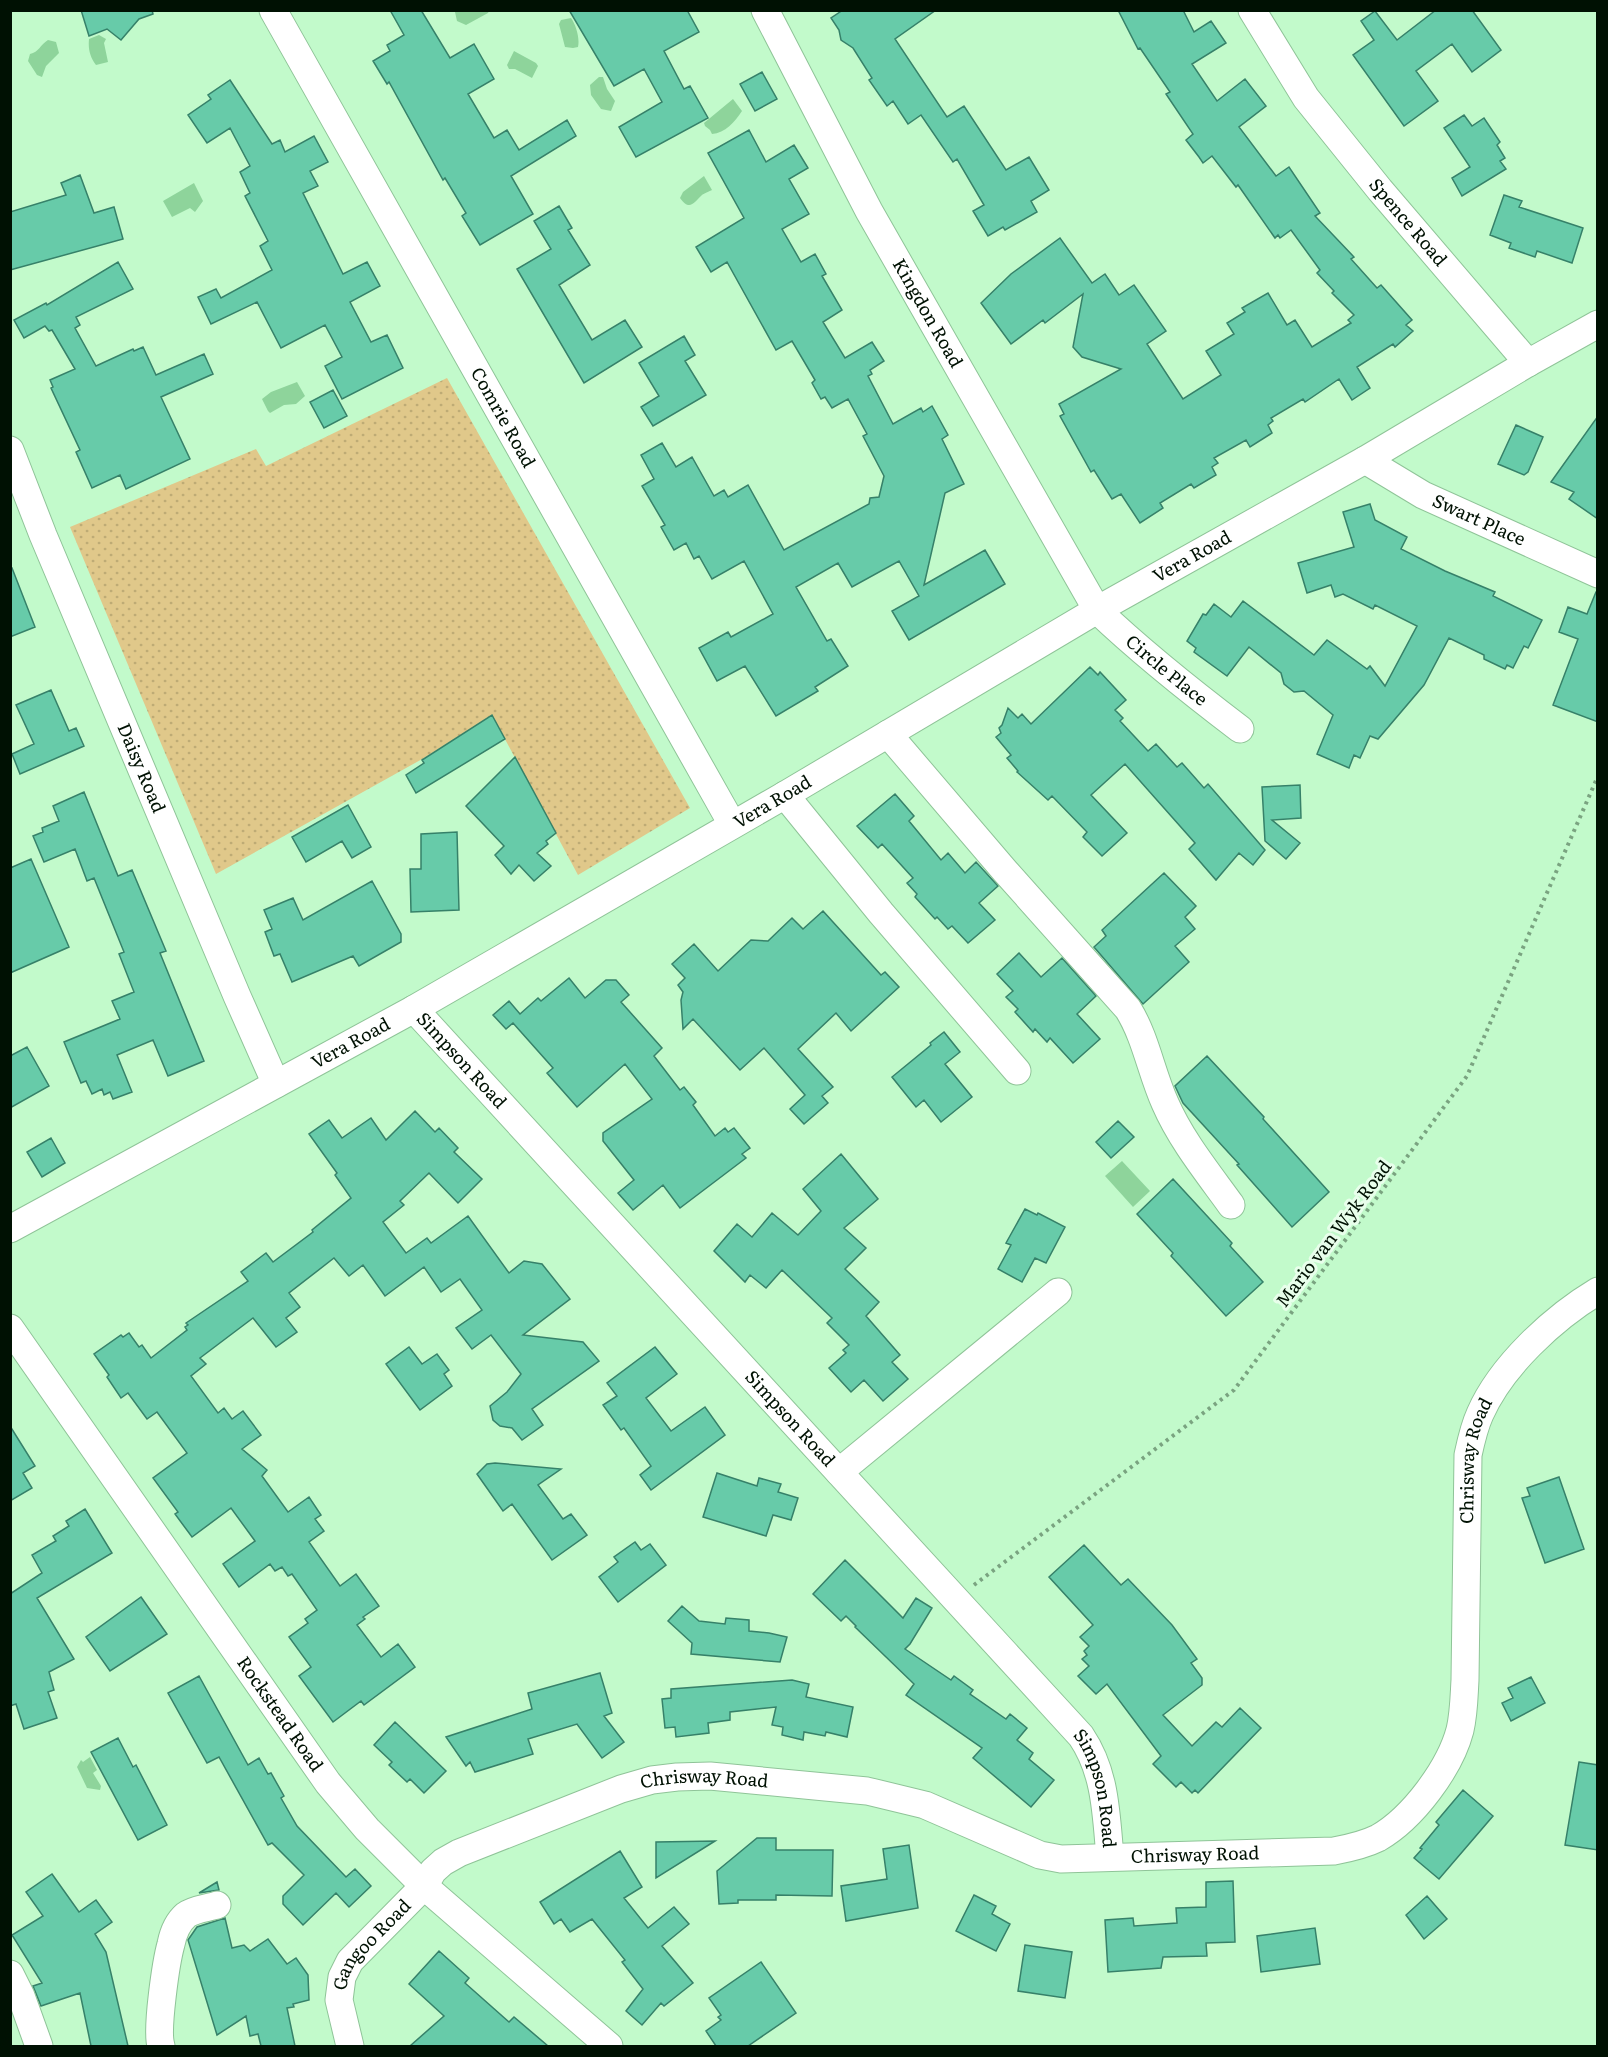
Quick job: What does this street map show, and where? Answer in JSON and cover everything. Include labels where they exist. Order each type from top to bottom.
[{"type":"street","name":"Comrie Road","points":[[273,10],[732,824]]},
{"type":"street","name":"Kingdon Road","points":[[765,10],[869,211],[1097,610]]},
{"type":"street","name":"Spence Road","points":[[1252,10],[1306,98],[1380,190],[1528,363]]},
{"type":"street","points":[[1528,363],[1598,324]]},
{"type":"street","name":"Vera Road","points":[[10,1229],[414,1008],[785,795],[1097,610],[1365,460],[1528,363]]},
{"type":"street","name":"Daisy Road","points":[[10,450],[43,535],[276,1084]]},
{"type":"street","name":"Swart Place","points":[[1365,460],[1423,495],[1598,574]]},
{"type":"street","name":"Circle Place","points":[[1097,610],[1127,639],[1176,680],[1240,729]]},
{"type":"street","points":[[888,734],[1005,871],[1128,1009],[1145,1042],[1151,1067],[1166,1106],[1184,1137],[1231,1205]]},
{"type":"street","points":[[785,795],[881,913],[1017,1071]]},
{"type":"street","name":"Simpson Road","points":[[414,1008],[1081,1736],[1091,1750],[1100,1772],[1105,1796],[1110,1857]]},
{"type":"street","points":[[839,1472],[1058,1292]]},
{"type":"street","name":"Chrisway Road","points":[[424,1886],[433,1871],[459,1853],[621,1789],[652,1780],[677,1777],[710,1776],[867,1791],[925,1805],[1040,1855],[1060,1859],[1334,1851],[1357,1847],[1377,1838],[1392,1828],[1424,1795],[1451,1755],[1460,1730],[1464,1706],[1468,1455],[1480,1414],[1491,1393],[1509,1369],[1546,1329],[1579,1302],[1596,1295]]},
{"type":"street","name":"Rockstead Road","points":[[10,1328],[328,1783],[367,1829],[424,1886],[609,2046]]},
{"type":"street","name":"Gangoo Road","points":[[350,2046],[339,2000],[342,1977],[350,1961],[424,1886]]},
{"type":"street","points":[[160,2046],[166,1978],[171,1943],[176,1929],[187,1914],[218,1905]]},
{"type":"street","points":[[10,1974],[21,1996],[39,2046]]},
{"type":"path","name":"Mario van Wyk Road","points":[[955,1599],[1234,1390],[1467,1076],[1598,776]]},
{"type":"shaded area","points":[[489,11],[466,25],[457,21],[455,12]]},
{"type":"shaded area","points":[[571,18],[578,40],[578,47],[573,48],[565,47],[559,24],[561,20]]},
{"type":"shaded area","points":[[99,35],[106,39],[104,43],[108,62],[96,65],[90,53],[89,39]]},
{"type":"shaded area","points":[[48,40],[56,42],[59,53],[46,66],[42,77],[37,75],[28,61],[30,54]]},
{"type":"shaded area","points":[[514,51],[538,66],[532,78],[515,69],[509,69],[507,65]]},
{"type":"shaded area","points":[[599,77],[603,77],[615,101],[611,111],[601,109],[591,95],[590,85]]},
{"type":"shaded area","points":[[733,99],[742,111],[729,126],[721,132],[712,134],[704,123]]},
{"type":"shaded area","points":[[704,176],[712,190],[692,204],[683,202],[680,198],[683,192]]},
{"type":"shaded area","points":[[194,183],[203,201],[195,212],[190,208],[172,217],[163,201]]},
{"type":"shaded area","points":[[447,378],[690,808],[578,875],[492,715],[424,758],[216,874],[70,527],[256,449],[266,466]]},
{"type":"shaded area","points":[[297,382],[305,396],[296,404],[284,405],[270,413],[262,399],[271,392]]},
{"type":"shaded area","points":[[1122,1161],[1150,1191],[1133,1207],[1105,1176]]},
{"type":"shaded area","points":[[90,1757],[97,1770],[93,1773],[101,1786],[100,1790],[87,1788],[77,1767],[81,1760],[83,1762]]},
{"type":"building","points":[[81,10],[152,10],[153,14],[139,19],[121,40],[107,29],[89,36]]},
{"type":"building","points":[[390,10],[421,10],[450,58],[474,44],[494,79],[468,94],[494,138],[507,130],[519,150],[567,120],[576,136],[511,176],[533,214],[480,245],[462,216],[466,213],[445,178],[443,180],[389,82],[387,84],[373,61],[390,51],[387,45],[404,35]]},
{"type":"building","points":[[569,10],[687,10],[699,32],[664,51],[684,89],[690,86],[708,118],[636,157],[619,127],[662,102],[644,69],[614,86]]},
{"type":"building","points":[[843,10],[936,10],[895,39],[947,117],[964,106],[1006,170],[1029,157],[1049,190],[1031,201],[1037,212],[1005,230],[1003,227],[988,236],[973,211],[984,205],[957,159],[953,162],[921,115],[908,124],[893,101],[887,106],[869,80],[872,78],[853,48],[841,40],[839,30],[831,18]]},
{"type":"building","points":[[1118,10],[1183,10],[1194,32],[1211,21],[1226,43],[1192,64],[1217,101],[1245,79],[1266,106],[1239,127],[1276,176],[1289,167],[1320,213],[1315,216],[1354,257],[1351,259],[1377,288],[1381,285],[1412,320],[1406,325],[1413,331],[1395,347],[1393,344],[1357,367],[1370,388],[1352,400],[1339,379],[1305,402],[1303,399],[1271,418],[1273,421],[1268,425],[1272,433],[1250,447],[1246,440],[1214,458],[1218,463],[1212,467],[1216,475],[1194,488],[1191,484],[1160,503],[1163,508],[1140,523],[1121,494],[1112,499],[1094,470],[1091,472],[1060,416],[1064,414],[1059,404],[1121,369],[1082,357],[1073,347],[1083,294],[1045,323],[1043,320],[1011,344],[981,303],[1011,274],[1060,238],[1092,283],[1105,274],[1119,295],[1134,285],[1166,331],[1147,344],[1183,399],[1221,375],[1206,351],[1234,334],[1227,323],[1245,312],[1242,308],[1268,293],[1287,325],[1295,320],[1312,347],[1351,323],[1348,320],[1354,315],[1332,293],[1334,291],[1317,273],[1320,270],[1291,230],[1280,238],[1278,235],[1275,238],[1238,185],[1236,187],[1212,156],[1203,163],[1186,140],[1193,134],[1166,94],[1170,92],[1140,48],[1138,49]]},
{"type":"building","points":[[1436,10],[1472,10],[1501,50],[1472,72],[1452,44],[1416,71],[1438,101],[1404,126],[1353,55],[1374,40],[1361,21],[1375,11],[1397,40]]},
{"type":"building","points":[[762,72],[777,99],[755,111],[740,84]]},
{"type":"building","points":[[230,80],[272,144],[280,140],[285,152],[314,136],[328,162],[310,171],[318,186],[303,193],[343,274],[367,262],[380,286],[350,302],[371,342],[387,335],[403,368],[342,399],[325,366],[342,357],[325,325],[281,348],[257,302],[211,324],[198,297],[216,289],[221,298],[272,270],[260,246],[268,241],[245,196],[250,193],[240,172],[250,166],[230,128],[207,143],[188,115],[211,99],[208,95]]},
{"type":"building","points":[[1464,115],[1472,126],[1484,118],[1500,142],[1497,145],[1505,158],[1500,161],[1506,169],[1462,196],[1452,178],[1470,167],[1444,128]]},
{"type":"building","points":[[749,130],[766,162],[794,145],[808,168],[789,179],[809,214],[782,229],[801,262],[815,254],[826,274],[822,276],[842,310],[823,322],[845,358],[872,342],[884,361],[870,370],[872,374],[868,376],[893,424],[921,408],[923,412],[932,406],[948,435],[942,439],[964,484],[945,493],[924,585],[985,550],[1005,584],[909,640],[892,611],[919,596],[899,561],[852,587],[838,563],[796,587],[827,641],[831,639],[848,666],[815,687],[818,691],[776,716],[745,666],[717,681],[699,648],[728,632],[731,637],[773,614],[744,561],[712,579],[699,556],[694,559],[686,543],[674,550],[661,527],[665,525],[642,486],[654,479],[641,455],[662,443],[676,467],[692,457],[714,496],[724,490],[728,497],[748,485],[784,550],[869,504],[870,498],[879,497],[884,476],[863,436],[867,434],[848,399],[832,408],[825,397],[821,399],[812,383],[815,380],[792,341],[776,350],[727,262],[711,272],[696,247],[744,218],[708,153]]},
{"type":"building","points":[[80,175],[94,213],[114,207],[123,239],[10,270],[10,212],[66,195],[61,183]]},
{"type":"building","points":[[1504,195],[1522,201],[1519,207],[1583,228],[1572,263],[1537,251],[1535,257],[1509,248],[1511,243],[1490,235]]},
{"type":"building","points":[[559,206],[572,228],[568,230],[590,265],[559,285],[592,340],[625,320],[642,347],[584,383],[517,269],[551,249],[534,221]]},
{"type":"building","points":[[118,262],[133,289],[76,317],[80,325],[75,328],[96,366],[133,349],[134,351],[143,347],[156,375],[204,354],[213,374],[161,397],[190,459],[126,489],[120,475],[92,488],[76,452],[80,450],[51,388],[53,387],[50,380],[75,369],[52,330],[49,331],[45,326],[24,338],[14,320],[46,303],[47,305]]},
{"type":"building","points":[[684,336],[695,355],[685,361],[706,395],[653,426],[641,407],[659,396],[639,363]]},
{"type":"building","points":[[333,390],[347,416],[324,428],[310,402]]},
{"type":"building","points":[[1598,416],[1598,519],[1569,499],[1574,492],[1551,482]]},
{"type":"building","points":[[1516,425],[1543,437],[1528,472],[1524,475],[1498,464]]},
{"type":"building","points":[[1370,504],[1375,520],[1407,537],[1401,549],[1495,592],[1493,596],[1542,620],[1528,648],[1524,646],[1513,668],[1507,665],[1505,669],[1484,659],[1484,655],[1449,638],[1424,685],[1378,739],[1370,736],[1360,758],[1354,755],[1349,768],[1317,754],[1333,715],[1304,691],[1294,692],[1284,684],[1281,673],[1249,647],[1227,676],[1194,652],[1196,648],[1187,641],[1203,614],[1206,615],[1214,604],[1231,617],[1243,601],[1314,655],[1327,640],[1367,669],[1370,666],[1385,686],[1417,626],[1375,605],[1373,609],[1343,594],[1335,597],[1331,585],[1307,593],[1298,563],[1354,547],[1343,512]]},
{"type":"building","points":[[12,568],[35,627],[10,637],[10,569]]},
{"type":"building","points":[[1598,592],[1598,722],[1553,705],[1578,639],[1559,632],[1568,607],[1587,614]]},
{"type":"building","points":[[1090,667],[1098,675],[1100,672],[1126,700],[1115,710],[1123,718],[1120,721],[1148,751],[1156,744],[1177,767],[1182,763],[1204,788],[1208,784],[1265,850],[1253,865],[1239,853],[1216,880],[1189,849],[1195,843],[1125,764],[1091,795],[1127,833],[1102,856],[1083,837],[1087,832],[1052,796],[1048,800],[1017,772],[1007,758],[1011,755],[996,737],[1001,733],[999,728],[1008,708],[1018,718],[1022,714],[1031,724]]},
{"type":"building","points":[[51,690],[69,731],[76,728],[84,746],[20,774],[12,754],[34,744],[16,705]]},
{"type":"building","points":[[492,715],[505,739],[416,793],[406,775],[424,763],[422,760]]},
{"type":"building","points":[[515,757],[556,833],[537,853],[551,866],[534,881],[519,865],[511,874],[495,855],[504,846],[466,806]]},
{"type":"building","points":[[1300,785],[1301,818],[1272,820],[1300,843],[1286,859],[1265,841],[1262,787]]},
{"type":"building","points":[[84,792],[118,876],[132,870],[166,951],[160,953],[204,1061],[168,1076],[153,1040],[117,1055],[132,1092],[113,1099],[110,1092],[104,1095],[102,1089],[92,1094],[86,1081],[81,1083],[64,1042],[120,1019],[112,1001],[134,992],[119,954],[124,952],[94,878],[87,881],[75,849],[44,862],[33,836],[43,832],[42,828],[59,821],[53,806]]},
{"type":"building","points":[[895,794],[914,816],[909,821],[941,860],[948,853],[965,873],[976,862],[998,886],[979,903],[995,920],[968,943],[952,926],[948,929],[937,917],[935,919],[915,897],[917,894],[907,883],[913,878],[882,844],[878,848],[857,826]]},
{"type":"building","points":[[348,805],[371,847],[352,858],[342,841],[306,862],[292,837]]},
{"type":"building","points":[[457,832],[459,910],[411,912],[410,869],[421,869],[421,834]]},
{"type":"building","points":[[31,859],[69,947],[10,973],[10,868]]},
{"type":"building","points":[[1164,873],[1196,906],[1185,917],[1195,929],[1175,946],[1189,962],[1143,1004],[1094,947],[1106,936],[1102,930]]},
{"type":"building","points":[[372,881],[401,934],[401,942],[359,966],[353,956],[292,982],[280,954],[274,956],[265,932],[272,929],[264,910],[293,898],[303,920]]},
{"type":"building","points":[[823,911],[881,975],[885,972],[899,987],[851,1031],[836,1013],[798,1049],[833,1087],[822,1096],[828,1103],[804,1124],[790,1109],[805,1095],[764,1048],[740,1070],[693,1019],[683,1029],[681,1000],[683,992],[678,985],[685,978],[672,964],[694,944],[718,971],[751,940],[768,941],[792,918],[803,929]]},
{"type":"building","points":[[1019,953],[1041,977],[1062,958],[1096,996],[1077,1014],[1100,1039],[1073,1063],[1050,1038],[1047,1042],[1035,1029],[1033,1032],[1015,1012],[1018,1009],[1006,997],[1013,991],[997,974]]},
{"type":"building","points":[[569,978],[585,998],[606,980],[616,980],[629,995],[621,1002],[662,1048],[654,1056],[680,1090],[684,1087],[696,1102],[693,1105],[715,1136],[725,1128],[728,1132],[734,1128],[750,1148],[742,1154],[746,1158],[680,1208],[663,1185],[633,1210],[618,1193],[634,1180],[603,1141],[603,1133],[652,1099],[625,1064],[577,1107],[547,1073],[553,1068],[513,1023],[506,1029],[493,1015],[509,1001],[520,1014],[538,998],[541,1001]]},
{"type":"building","points":[[944,1032],[960,1052],[945,1064],[972,1097],[941,1122],[924,1100],[916,1107],[892,1077]]},
{"type":"building","points":[[27,1047],[49,1086],[10,1108],[10,1056]]},
{"type":"building","points":[[1207,1056],[1329,1192],[1292,1227],[1183,1103],[1175,1086]]},
{"type":"building","points":[[415,1111],[435,1132],[439,1128],[458,1148],[454,1152],[482,1179],[458,1203],[429,1173],[400,1201],[404,1205],[383,1222],[406,1253],[427,1238],[431,1243],[468,1216],[509,1273],[524,1261],[542,1264],[570,1299],[523,1335],[583,1342],[599,1361],[532,1409],[543,1425],[522,1440],[512,1428],[500,1426],[493,1420],[490,1406],[507,1392],[521,1374],[491,1335],[472,1349],[456,1328],[482,1310],[460,1279],[441,1292],[424,1267],[385,1296],[363,1265],[349,1276],[334,1258],[289,1293],[300,1307],[286,1318],[297,1332],[276,1347],[253,1318],[200,1358],[206,1364],[191,1376],[218,1413],[224,1408],[232,1419],[243,1411],[261,1435],[242,1449],[267,1470],[262,1476],[288,1512],[309,1497],[321,1515],[315,1519],[324,1531],[309,1542],[340,1586],[356,1574],[379,1606],[363,1617],[365,1619],[357,1625],[381,1657],[398,1644],[415,1667],[364,1705],[361,1701],[333,1722],[299,1676],[311,1667],[289,1637],[308,1623],[305,1619],[317,1610],[292,1574],[288,1576],[282,1567],[275,1571],[270,1564],[239,1587],[223,1564],[255,1541],[231,1508],[192,1537],[175,1514],[178,1512],[153,1478],[187,1453],[157,1412],[147,1419],[128,1393],[121,1398],[107,1377],[109,1375],[94,1354],[121,1335],[123,1337],[129,1333],[139,1347],[142,1345],[151,1358],[187,1330],[186,1323],[248,1281],[241,1272],[266,1253],[273,1262],[313,1232],[312,1230],[351,1198],[335,1175],[337,1173],[309,1134],[329,1120],[342,1138],[371,1118],[386,1140]]},
{"type":"building","points":[[1118,1121],[1134,1137],[1111,1158],[1096,1142]]},
{"type":"building","points":[[51,1138],[65,1163],[42,1177],[27,1152]]},
{"type":"building","points":[[841,1154],[878,1199],[844,1228],[866,1248],[845,1269],[879,1302],[866,1316],[900,1355],[892,1362],[908,1379],[883,1401],[864,1380],[851,1392],[829,1368],[846,1353],[843,1350],[849,1345],[827,1323],[832,1318],[782,1270],[766,1288],[750,1275],[745,1282],[714,1251],[737,1224],[752,1237],[772,1213],[798,1235],[821,1211],[803,1189]]},
{"type":"building","points":[[1173,1179],[1232,1243],[1230,1246],[1263,1282],[1226,1316],[1171,1256],[1173,1253],[1137,1214]]},
{"type":"building","points":[[1025,1209],[1065,1227],[1046,1263],[1035,1258],[1022,1282],[998,1269],[1011,1245],[1006,1243]]},
{"type":"building","points":[[409,1347],[422,1364],[437,1354],[449,1370],[444,1374],[452,1386],[420,1410],[386,1364]]},
{"type":"building","points":[[655,1347],[677,1374],[646,1398],[671,1431],[705,1407],[725,1435],[651,1490],[640,1475],[651,1466],[624,1428],[621,1430],[603,1405],[617,1396],[607,1383]]},
{"type":"building","points":[[10,1426],[35,1466],[23,1473],[32,1488],[10,1501]]},
{"type":"building","points":[[487,1464],[561,1469],[538,1485],[563,1519],[571,1514],[587,1535],[552,1560],[512,1504],[503,1511],[477,1474]]},
{"type":"building","points":[[717,1473],[757,1486],[759,1478],[781,1484],[778,1492],[798,1498],[791,1520],[773,1515],[766,1536],[703,1517]]},
{"type":"building","points":[[1559,1477],[1584,1549],[1545,1563],[1522,1498],[1530,1496],[1527,1488]]},
{"type":"building","points":[[85,1509],[112,1553],[37,1598],[74,1659],[49,1672],[54,1690],[48,1692],[57,1718],[24,1729],[16,1704],[10,1706],[10,1594],[42,1573],[32,1555],[56,1541],[53,1536],[69,1526],[66,1521]]},
{"type":"building","points":[[635,1542],[641,1550],[650,1544],[666,1565],[618,1602],[599,1577],[618,1562],[614,1557]]},
{"type":"building","points":[[1084,1545],[1121,1585],[1128,1579],[1172,1625],[1197,1659],[1191,1663],[1202,1678],[1202,1685],[1163,1715],[1192,1746],[1216,1722],[1222,1727],[1240,1708],[1261,1728],[1198,1793],[1195,1790],[1192,1793],[1181,1782],[1176,1787],[1153,1764],[1161,1756],[1107,1684],[1096,1694],[1078,1676],[1089,1666],[1082,1659],[1087,1655],[1084,1651],[1089,1646],[1080,1637],[1093,1625],[1049,1577]]},
{"type":"building","points":[[845,1560],[903,1618],[916,1598],[932,1608],[905,1649],[951,1680],[954,1676],[973,1690],[970,1694],[1006,1719],[1010,1714],[1027,1728],[1017,1740],[1033,1753],[1029,1759],[1054,1780],[1031,1807],[973,1758],[982,1748],[906,1695],[914,1684],[846,1616],[841,1621],[813,1594]]},
{"type":"building","points":[[141,1597],[167,1634],[110,1671],[86,1637]]},
{"type":"building","points":[[682,1606],[699,1621],[725,1624],[726,1618],[749,1620],[749,1631],[787,1637],[780,1662],[691,1654],[692,1643],[668,1621]]},
{"type":"building","points":[[600,1673],[612,1713],[604,1716],[624,1742],[602,1758],[577,1724],[528,1739],[533,1754],[475,1772],[470,1762],[466,1766],[446,1737],[532,1709],[528,1693]]},
{"type":"building","points":[[199,1676],[248,1765],[259,1758],[284,1796],[281,1798],[297,1826],[346,1877],[355,1869],[371,1886],[349,1907],[336,1893],[303,1925],[283,1904],[283,1896],[304,1875],[272,1843],[268,1845],[219,1757],[207,1763],[168,1693]]},
{"type":"building","points":[[1531,1677],[1545,1703],[1511,1721],[1502,1703],[1513,1698],[1508,1688]]},
{"type":"building","points":[[792,1680],[809,1684],[806,1697],[853,1707],[847,1737],[826,1732],[825,1736],[804,1732],[803,1740],[782,1735],[783,1727],[772,1725],[776,1707],[730,1712],[730,1720],[708,1723],[709,1733],[676,1737],[675,1727],[665,1728],[662,1699],[671,1698],[671,1689]]},
{"type":"building","points":[[395,1722],[446,1771],[424,1793],[410,1779],[407,1782],[389,1765],[392,1762],[374,1745]]},
{"type":"building","points":[[118,1738],[133,1767],[136,1765],[167,1825],[138,1840],[91,1752]]},
{"type":"building","points":[[1579,1762],[1598,1765],[1598,1850],[1565,1845]]},
{"type":"building","points":[[1463,1790],[1493,1816],[1439,1879],[1414,1858],[1439,1825],[1436,1822]]},
{"type":"building","points":[[757,1838],[776,1838],[776,1850],[833,1850],[832,1896],[776,1895],[776,1900],[738,1900],[738,1903],[719,1904],[717,1871]]},
{"type":"building","points":[[715,1841],[656,1878],[656,1842]]},
{"type":"building","points":[[909,1845],[918,1908],[846,1921],[841,1886],[887,1879],[883,1849]]},
{"type":"building","points":[[620,1851],[642,1887],[624,1898],[648,1928],[674,1907],[689,1924],[662,1946],[693,1983],[664,2006],[661,2003],[642,2025],[626,2011],[643,1989],[622,1962],[625,1960],[592,1919],[570,1932],[561,1919],[554,1924],[540,1902]]},
{"type":"building","points":[[52,1874],[79,1912],[96,1900],[112,1922],[95,1934],[106,1952],[128,2046],[91,2046],[80,1993],[41,2006],[33,1986],[42,1983],[12,1935],[43,1916],[26,1892]]},
{"type":"building","points":[[1233,1881],[1235,1942],[1206,1943],[1207,1956],[1163,1957],[1161,1968],[1108,1972],[1105,1920],[1133,1918],[1134,1926],[1177,1923],[1176,1908],[1206,1907],[1206,1882]]},
{"type":"building","points":[[217,1882],[219,1890],[199,1893]]},
{"type":"building","points":[[974,1895],[996,1906],[992,1914],[1010,1924],[996,1951],[956,1931]]},
{"type":"building","points":[[1427,1896],[1447,1919],[1424,1939],[1406,1915]]},
{"type":"building","points":[[225,1918],[232,1948],[244,1945],[250,1951],[268,1939],[287,1964],[296,1958],[308,1975],[309,2000],[287,2008],[295,2046],[261,2046],[258,2034],[250,2036],[246,2016],[217,2035],[188,1940],[197,1927]]},
{"type":"building","points":[[1315,1928],[1320,1964],[1261,1972],[1257,1936]]},
{"type":"building","points":[[1025,1945],[1072,1952],[1065,1998],[1018,1991]]},
{"type":"building","points":[[439,1951],[469,1978],[465,1983],[509,2022],[514,2017],[548,2046],[410,2046],[444,2016],[409,1984]]},
{"type":"building","points":[[761,1962],[796,2013],[748,2046],[716,2046],[706,2031],[721,2020],[718,2017],[721,2015],[709,1998]]}]
